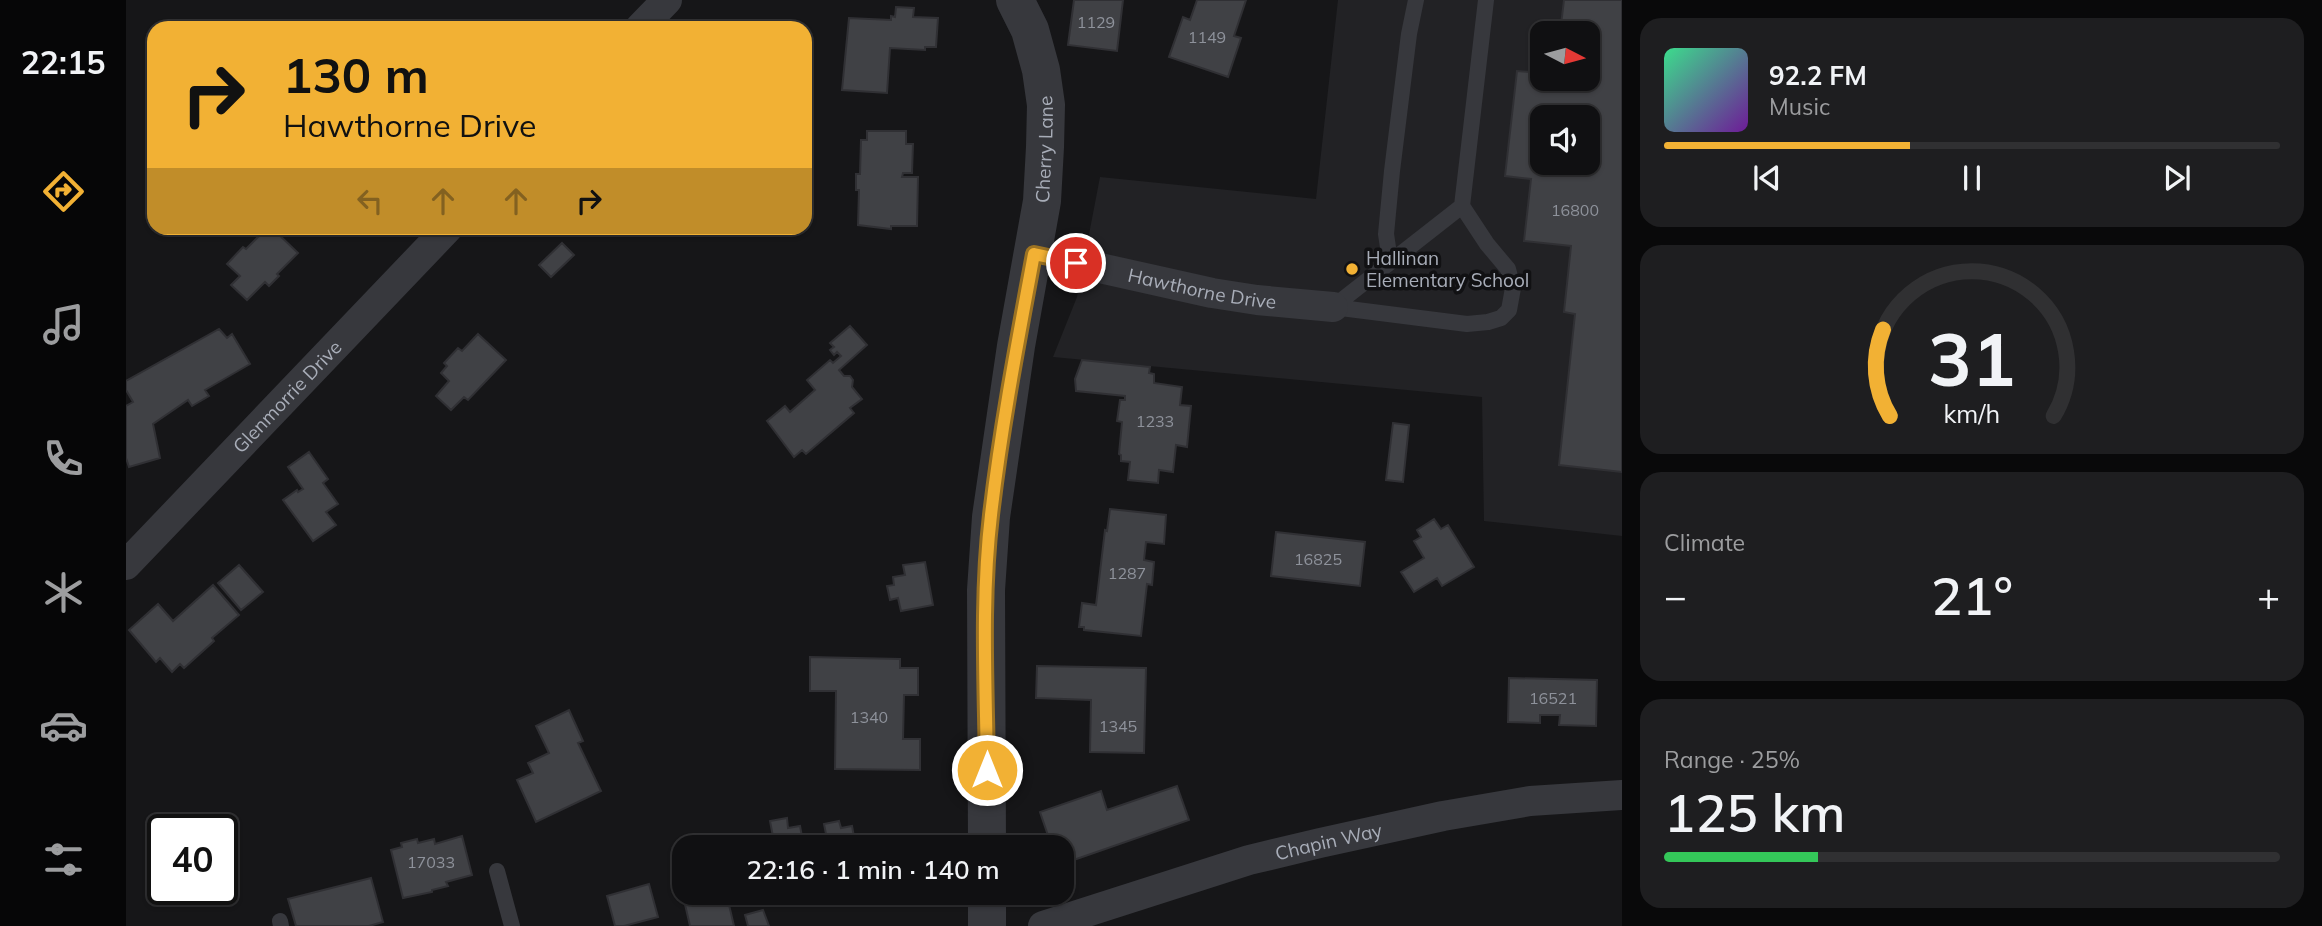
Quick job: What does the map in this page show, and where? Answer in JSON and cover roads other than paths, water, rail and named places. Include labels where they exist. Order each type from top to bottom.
[{"type":"street","points":[[646,21],[667,0]]},
{"type":"street","name":"Cherry Lane","points":[[987,835],[986,590],[991,517],[1016,346],[1042,201],[1046,105],[1034,43],[1015,0]]},
{"type":"street","name":"Glenmorrie Drive","points":[[126,565],[441,235]]},
{"type":"street","name":"Hawthorne Drive","points":[[1034,254],[1212,293],[1333,307]]},
{"type":"street","name":"Chapin Way","points":[[1043,926],[1249,860],[1320,842],[1530,801],[1622,795]]},
{"type":"street","points":[[987,905],[987,926]]},
{"type":"lane","points":[[1390,261],[1386,234],[1392,171],[1416,0]]},
{"type":"lane","points":[[1333,307],[1467,324],[1501,318],[1508,310],[1513,288],[1508,269],[1487,244],[1462,206],[1486,0]]},
{"type":"lane","points":[[1333,307],[1462,206]]},
{"type":"lane","points":[[497,872],[512,926]]},
{"type":"place","name":"Hallinan Elementary School","points":[[1352,269]]}]
